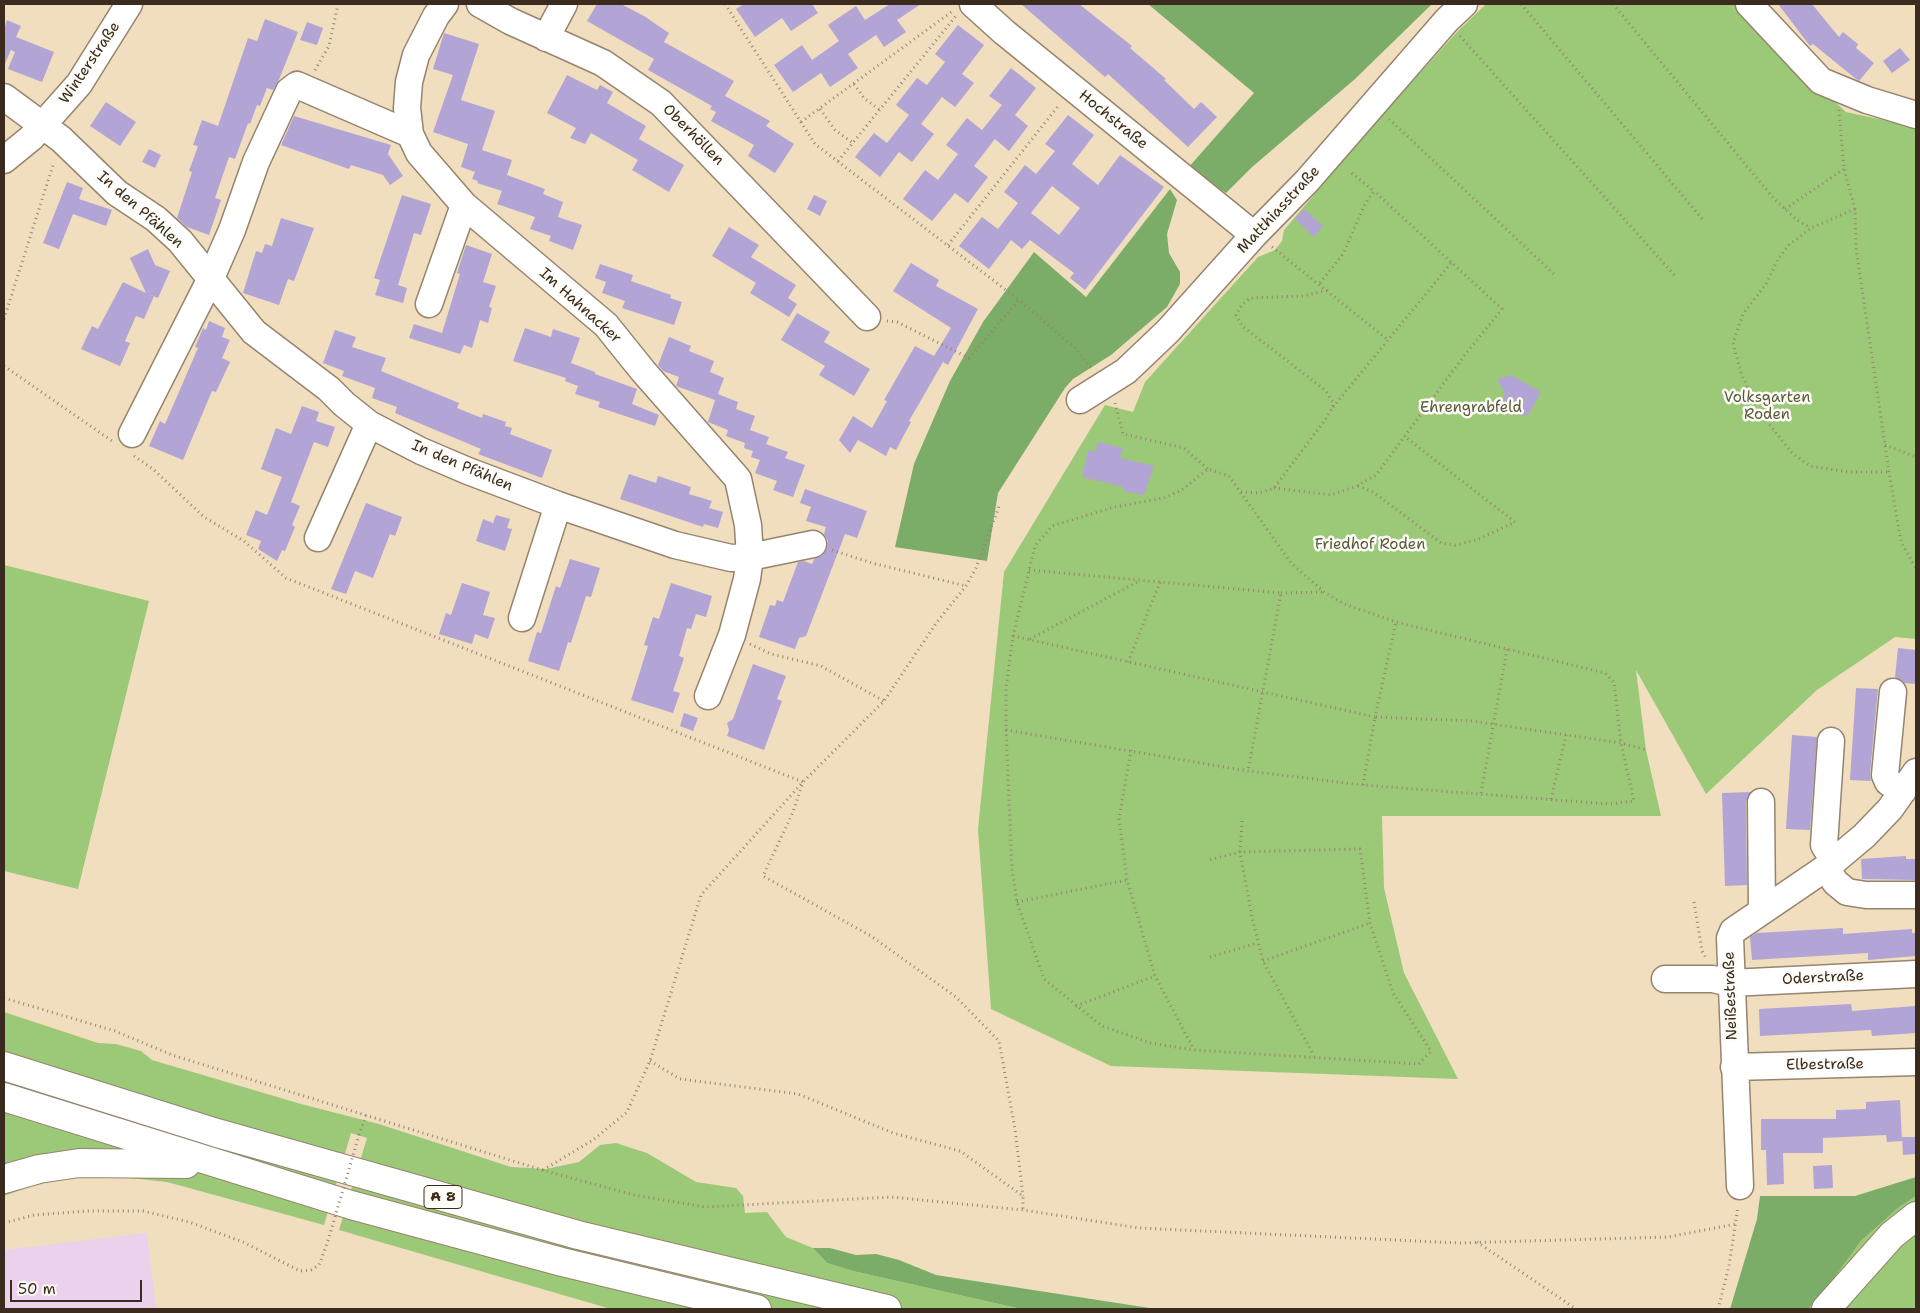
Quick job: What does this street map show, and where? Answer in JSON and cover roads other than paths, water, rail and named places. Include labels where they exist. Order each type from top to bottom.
[{"type":"highway","name":"A 8","points":[[4,1066],[217,1133],[578,1235],[887,1309]]},
{"type":"highway","name":"A 8","points":[[4,1097],[223,1167],[351,1205],[562,1262],[758,1309]]},
{"type":"highway","points":[[4,1179],[79,1163],[165,1163],[223,1167]]},
{"type":"highway","points":[[1826,1309],[1892,1235],[1916,1216]]},
{"type":"street","name":"Winterstraße","points":[[4,160],[31,138],[53,132],[79,84],[129,4]]},
{"type":"street","name":"Im Hahnacker","points":[[445,4],[436,16],[416,55],[409,82],[407,108],[410,134],[424,160],[464,205],[606,325],[642,371],[724,462],[738,480],[741,488],[748,525],[750,557]]},
{"type":"street","name":"Oberhöllen","points":[[480,4],[546,38],[603,63],[661,102],[867,318]]},
{"type":"street","points":[[546,38],[564,4]]},
{"type":"street","points":[[1749,4],[1802,63],[1821,81],[1837,90],[1916,115]]},
{"type":"street","name":"Hochstraße","points":[[962,8],[1072,88],[1256,234]]},
{"type":"street","name":"Matthiasstraße","points":[[1080,400],[1106,386],[1126,371],[1168,331],[1256,234],[1308,181],[1455,12]]},
{"type":"street","points":[[126,444],[211,278],[232,230],[256,162],[289,91],[298,85],[410,134]]},
{"type":"street","name":"In den Pfählen","points":[[4,97],[53,132],[117,193],[156,219],[211,278],[231,302],[238,316],[254,332],[329,389],[369,424],[460,468],[558,505],[684,547],[731,558],[750,557],[813,544]]},
{"type":"street","points":[[429,304],[464,205]]},
{"type":"street","points":[[318,538],[369,424]]},
{"type":"street","points":[[522,618],[558,505]]},
{"type":"street","points":[[708,696],[732,635],[747,579],[750,557]]},
{"type":"street","points":[[1892,692],[1885,775],[1888,782],[1910,782]]},
{"type":"street","points":[[1831,741],[1824,845],[1835,882],[1847,892],[1866,896],[1916,895]]},
{"type":"street","name":"Neißestraße","points":[[1740,1186],[1730,983],[1730,938],[1733,931],[1830,864],[1877,823],[1910,782]]},
{"type":"street","points":[[1761,802],[1762,911]]},
{"type":"street","name":"Oderstraße","points":[[1665,979],[1713,979],[1730,983],[1916,974]]},
{"type":"street","name":"Elbestraße","points":[[1734,1067],[1916,1062]]},
{"type":"park label","name":"Volksgarten Roden","points":[[1767,406]]},
{"type":"park label","name":"Ehrengrabfeld","points":[[1471,408]]},
{"type":"park label","name":"Friedhof Roden","points":[[1370,545]]}]
